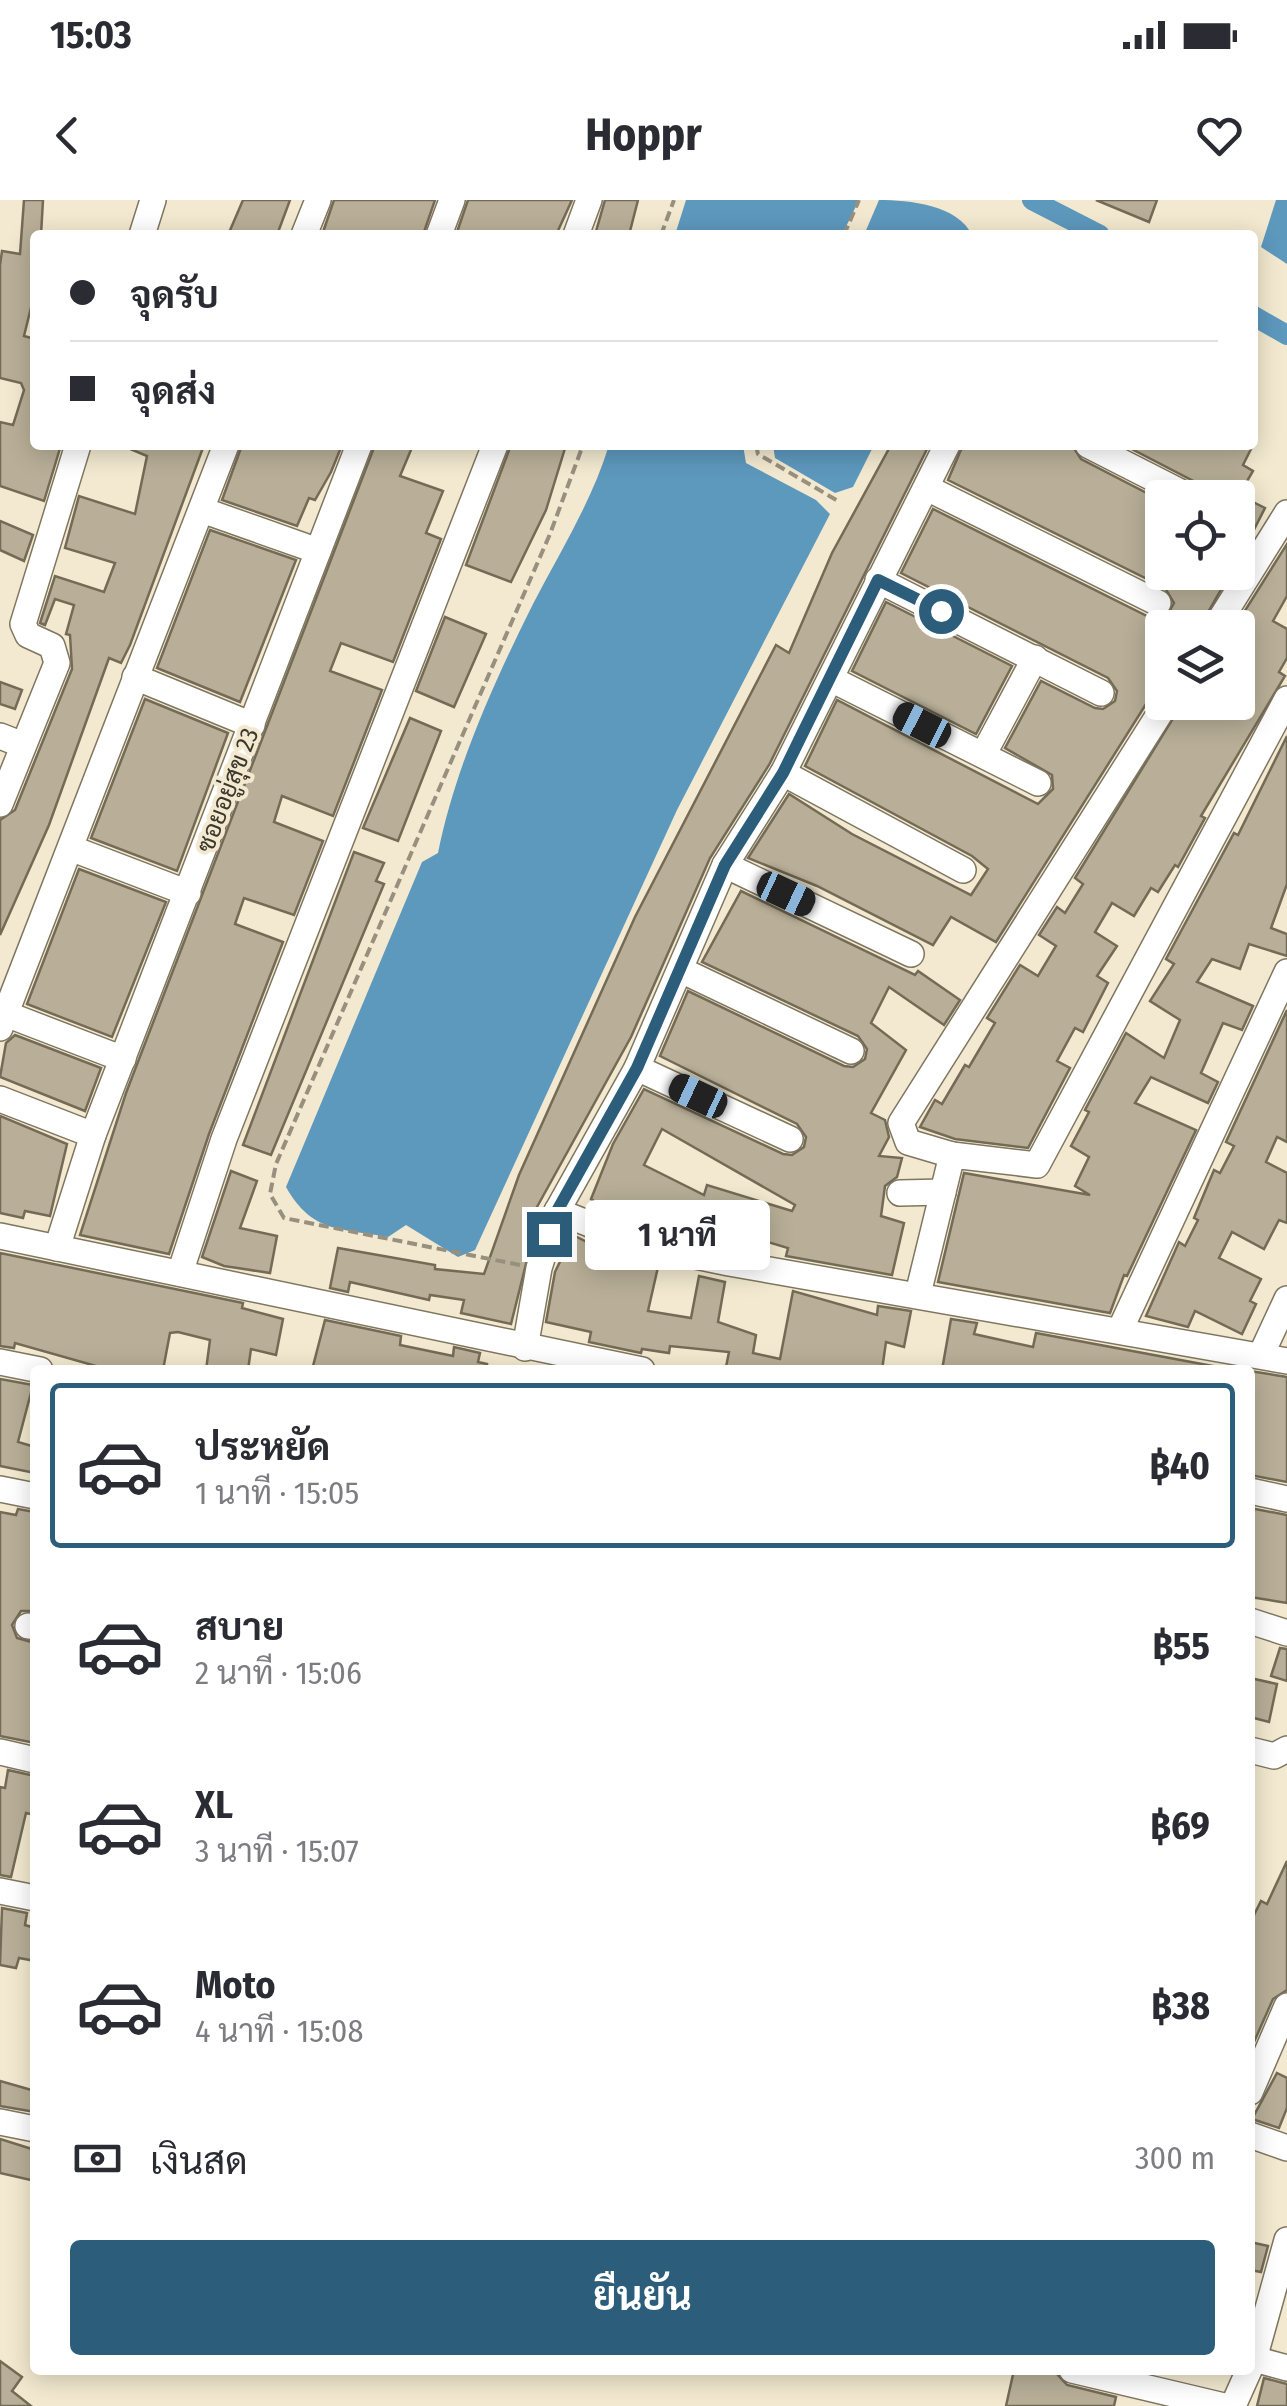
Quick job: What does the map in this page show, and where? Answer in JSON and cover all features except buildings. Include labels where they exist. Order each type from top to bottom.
[{"type":"street","points":[[144,230],[153,200]]},
{"type":"street","points":[[306,230],[318,200]]},
{"type":"street","points":[[441,230],[452,200]]},
{"type":"street","points":[[578,230],[589,200]]},
{"type":"street","points":[[0,804],[12,740],[57,662],[52,646],[28,635],[23,624],[76,450]]},
{"type":"street","points":[[123,1059],[3,1021],[224,450]]},
{"type":"street","name":"ซอยอยู่สุข 23","points":[[57,1248],[93,1135],[357,450]]},
{"type":"street","points":[[180,1273],[224,1140],[493,450]]},
{"type":"street","points":[[525,1348],[539,1268],[557,1211],[637,1068],[683,971],[725,865],[783,773],[945,450]]},
{"type":"street","points":[[1098,450],[1157,480]]},
{"type":"street","points":[[927,488],[1158,603]]},
{"type":"street","points":[[202,510],[318,551]]},
{"type":"street","points":[[1226,610],[1287,514]]},
{"type":"street","points":[[878,580],[1101,694]]},
{"type":"street","points":[[983,756],[1035,658]]},
{"type":"street","points":[[135,677],[252,725]]},
{"type":"street","points":[[831,679],[1038,783]]},
{"type":"street","points":[[1156,720],[901,1123],[908,1142],[952,1154],[1037,1166],[1287,698]]},
{"type":"street","points":[[783,773],[963,870]]},
{"type":"street","points":[[72,849],[188,893]]},
{"type":"street","points":[[725,865],[910,954]]},
{"type":"street","points":[[683,971],[851,1051]]},
{"type":"street","points":[[1120,1330],[1287,972]]},
{"type":"street","points":[[637,1068],[790,1139]]},
{"type":"street","points":[[0,1099],[93,1135]]},
{"type":"street","points":[[918,1294],[952,1154]]},
{"type":"street","points":[[900,1193],[943,1192]]},
{"type":"street","points":[[557,1211],[642,1245],[1274,1358],[1287,1298]]},
{"type":"street","points":[[0,1236],[615,1365]]},
{"type":"street","points":[[0,1362],[30,1368]]},
{"type":"street","points":[[0,1489],[30,1495]]},
{"type":"street","points":[[1255,1492],[1287,1498]]},
{"type":"street","points":[[1255,1623],[1287,1633]]},
{"type":"street","points":[[1255,1751],[1274,1756],[1287,1750]]},
{"type":"street","points":[[0,1752],[30,1759]]},
{"type":"street","points":[[0,1891],[30,1897]]},
{"type":"street","points":[[1255,2080],[1287,2006]]},
{"type":"street","points":[[0,2122],[30,2128]]},
{"type":"street","points":[[1255,2137],[1287,2148]]},
{"type":"street","points":[[1233,2406],[1268,2363],[1277,2266]]},
{"type":"street","points":[[1093,2375],[1224,2406]]},
{"type":"path","points":[[663,230],[674,200]]},
{"type":"path","points":[[846,230],[859,200]]},
{"type":"path","points":[[539,1268],[284,1218],[270,1194],[276,1164],[550,534],[581,450]]},
{"type":"path","points":[[757,450],[838,501]]},
{"type":"water","points":[[686,200],[859,200],[844,230],[677,230]]},
{"type":"water","points":[[879,200],[932,206],[956,217],[968,230],[866,230]]},
{"type":"water","points":[[1276,200],[1287,200],[1287,264],[1261,247]]},
{"type":"water","points":[[607,450],[744,450],[746,463],[816,500],[830,514],[677,810],[475,1250],[458,1257],[406,1225],[388,1237],[329,1226],[306,1213],[286,1187],[422,862],[438,853],[465,757],[490,695]]},
{"type":"water","points":[[774,450],[872,450],[853,487],[835,493],[775,458]]},
{"type":"waterway","points":[[1032,200],[1090,230]]},
{"type":"waterway","points":[[1258,318],[1287,335]]},
{"type":"route","points":[[549,1234],[557,1211],[637,1068],[683,971],[725,865],[783,773],[878,580],[941,611]]}]
